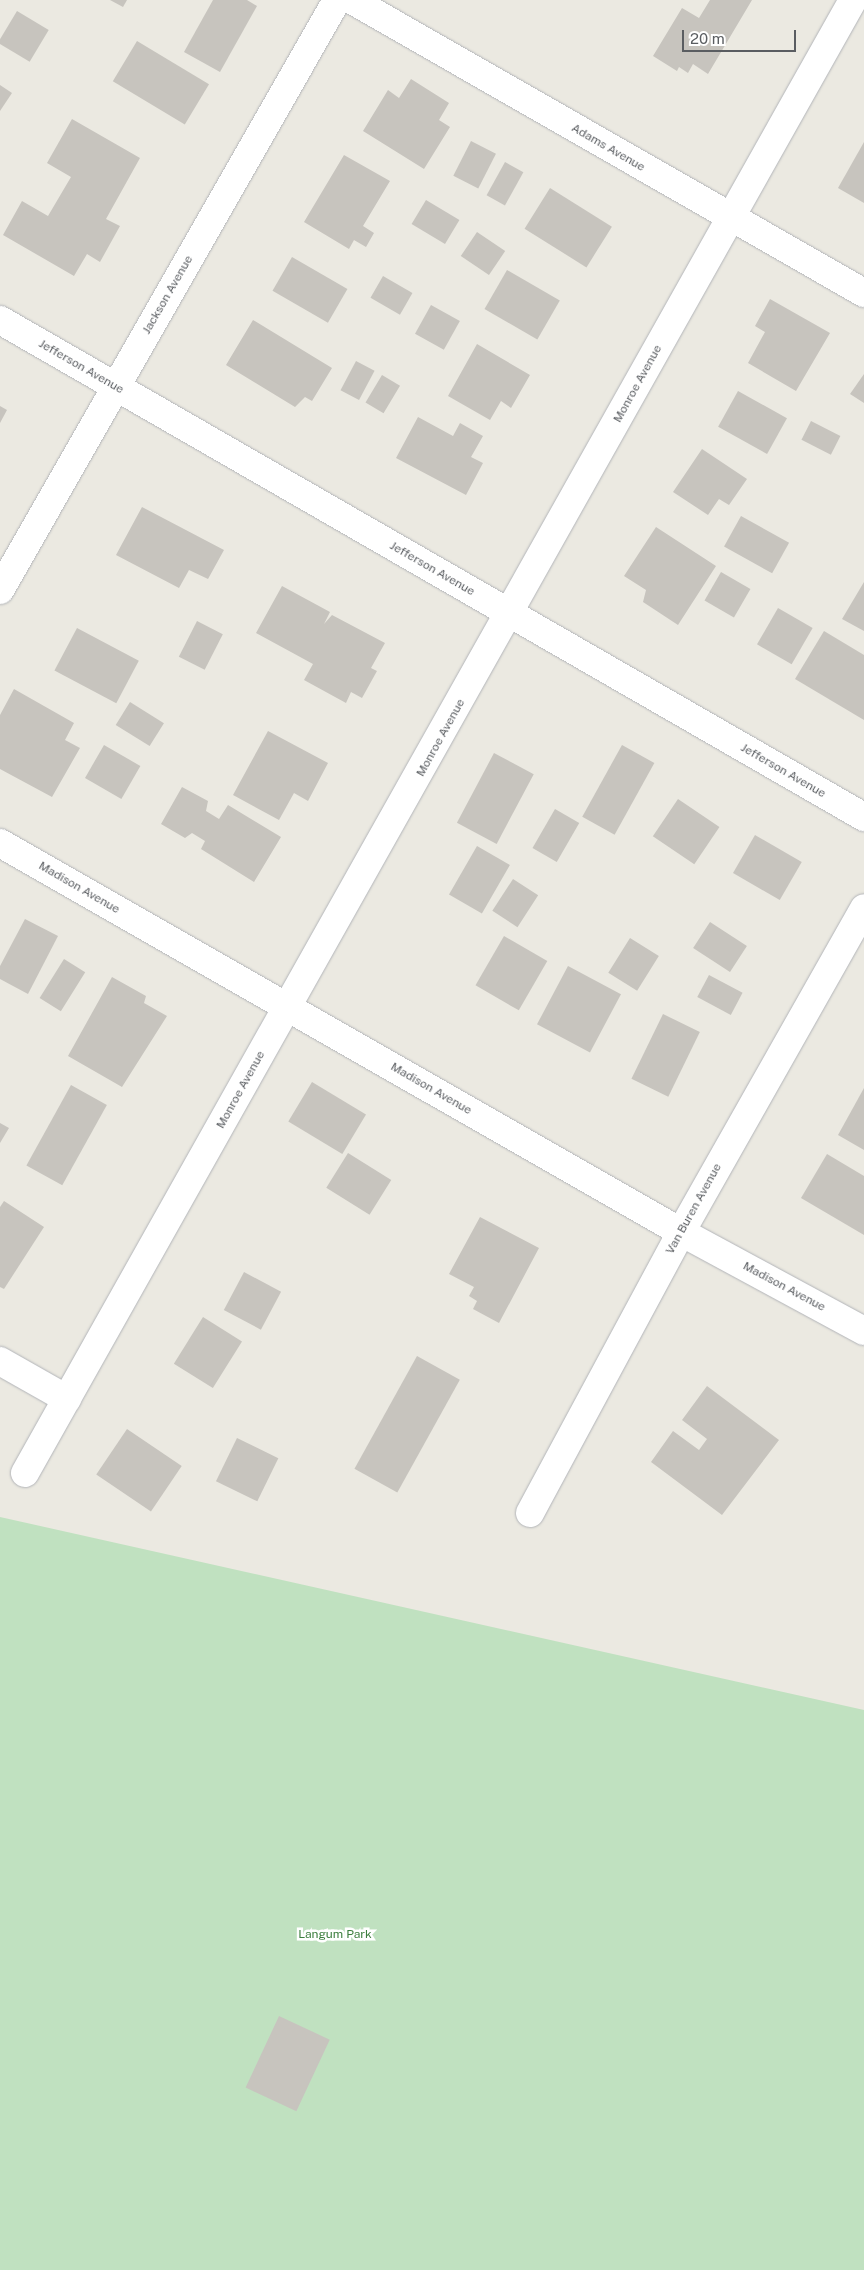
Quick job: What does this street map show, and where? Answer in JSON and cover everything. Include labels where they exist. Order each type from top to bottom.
[{"type":"street","name":"Jackson Avenue","points":[[0,590],[337,0]]},
{"type":"street","name":"Adams Avenue","points":[[352,0],[864,293]]},
{"type":"street","name":"Monroe Avenue","points":[[26,1474],[510,614],[852,0]]},
{"type":"street","name":"Jefferson Avenue","points":[[0,320],[864,817]]},
{"type":"street","name":"Madison Avenue","points":[[0,843],[681,1232],[864,1331]]},
{"type":"street","name":"Van Buren Avenue","points":[[530,1513],[681,1232],[864,908]]},
{"type":"street","points":[[0,1361],[67,1399]]},
{"type":"green space","name":"Langum Park","points":[[0,1517],[864,1710],[864,2270],[0,2270]]},
{"type":"building","points":[[110,0],[127,0],[123,7]]},
{"type":"building","points":[[213,0],[247,0],[257,6],[220,72],[184,52]]},
{"type":"building","points":[[710,0],[752,0],[708,74],[693,64],[688,73],[679,67],[677,71],[653,56],[682,8],[699,18]]},
{"type":"building","points":[[17,11],[49,30],[30,62],[0,44],[0,39]]},
{"type":"building","points":[[137,41],[209,84],[185,125],[113,81]]},
{"type":"building","points":[[411,79],[449,103],[439,120],[450,127],[424,169],[363,131],[388,90],[399,98]]},
{"type":"building","points":[[0,85],[12,93],[0,111]]},
{"type":"building","points":[[72,119],[140,158],[106,219],[120,226],[100,262],[87,254],[74,276],[3,235],[22,201],[48,216],[71,177],[47,163]]},
{"type":"building","points":[[471,141],[496,154],[478,188],[453,176]]},
{"type":"building","points":[[864,142],[864,203],[838,188]]},
{"type":"building","points":[[344,155],[390,181],[363,226],[374,233],[366,247],[354,240],[349,249],[304,222]]},
{"type":"building","points":[[505,162],[523,172],[505,205],[487,195]]},
{"type":"building","points":[[550,188],[612,227],[586,267],[525,229]]},
{"type":"building","points":[[426,200],[459,220],[445,244],[412,224]]},
{"type":"building","points":[[477,232],[505,251],[489,275],[461,256]]},
{"type":"building","points":[[292,257],[347,289],[328,323],[272,291]]},
{"type":"building","points":[[507,270],[560,300],[537,339],[484,309]]},
{"type":"building","points":[[383,276],[412,293],[400,315],[370,298]]},
{"type":"building","points":[[770,299],[830,333],[796,391],[748,363],[765,332],[755,326]]},
{"type":"building","points":[[431,305],[460,321],[444,350],[415,334]]},
{"type":"building","points":[[253,320],[332,368],[312,401],[305,397],[295,407],[226,365]]},
{"type":"building","points":[[477,344],[530,375],[511,408],[501,401],[490,420],[448,396]]},
{"type":"building","points":[[356,361],[375,371],[359,400],[341,390]]},
{"type":"building","points":[[864,374],[864,403],[850,394]]},
{"type":"building","points":[[382,375],[400,386],[384,413],[366,402]]},
{"type":"building","points":[[738,391],[787,418],[767,454],[718,427]]},
{"type":"building","points":[[0,406],[7,410],[0,423]]},
{"type":"building","points":[[418,417],[453,436],[460,423],[483,436],[471,457],[483,463],[466,495],[396,458]]},
{"type":"building","points":[[811,421],[840,436],[831,455],[801,440]]},
{"type":"building","points":[[702,449],[747,479],[729,505],[719,499],[708,515],[673,492]]},
{"type":"building","points":[[142,507],[224,550],[208,579],[189,570],[179,588],[116,555]]},
{"type":"building","points":[[741,516],[789,543],[772,573],[724,547]]},
{"type":"building","points":[[656,527],[716,566],[678,625],[643,602],[646,590],[624,576]]},
{"type":"building","points":[[721,572],[750,589],[734,618],[704,601]]},
{"type":"building","points":[[864,582],[864,631],[842,619]]},
{"type":"building","points":[[282,586],[330,612],[324,624],[332,615],[385,643],[371,668],[377,671],[362,698],[351,692],[346,703],[304,680],[313,664],[256,633]]},
{"type":"building","points":[[778,608],[813,628],[792,664],[757,644]]},
{"type":"building","points":[[197,621],[223,634],[205,670],[179,657]]},
{"type":"building","points":[[77,628],[139,661],[116,703],[54,670]]},
{"type":"building","points":[[824,631],[864,655],[864,720],[795,679]]},
{"type":"building","points":[[14,689],[74,723],[65,740],[80,748],[52,797],[0,769],[0,715]]},
{"type":"building","points":[[130,702],[164,723],[150,746],[116,725]]},
{"type":"building","points":[[268,731],[328,763],[308,801],[294,793],[279,820],[233,795]]},
{"type":"building","points":[[104,745],[140,766],[121,799],[85,778]]},
{"type":"building","points":[[622,745],[654,763],[615,835],[582,817]]},
{"type":"building","points":[[494,753],[534,774],[497,844],[457,823]]},
{"type":"building","points":[[182,787],[208,801],[206,811],[219,819],[228,805],[281,837],[254,882],[201,849],[205,841],[192,833],[185,838],[161,824]]},
{"type":"building","points":[[678,799],[719,827],[694,864],[653,836]]},
{"type":"building","points":[[555,809],[579,823],[557,862],[532,848]]},
{"type":"building","points":[[755,835],[802,862],[780,900],[733,873]]},
{"type":"building","points":[[477,846],[510,865],[482,913],[449,894]]},
{"type":"building","points":[[513,879],[538,895],[517,927],[492,911]]},
{"type":"building","points":[[25,919],[58,936],[28,994],[0,979],[0,966]]},
{"type":"building","points":[[710,922],[747,946],[730,972],[693,948]]},
{"type":"building","points":[[504,936],[547,961],[519,1010],[476,985]]},
{"type":"building","points":[[630,938],[659,956],[637,991],[608,973]]},
{"type":"building","points":[[64,959],[85,972],[61,1011],[40,998]]},
{"type":"building","points":[[568,966],[621,994],[590,1052],[537,1024]]},
{"type":"building","points":[[709,975],[743,993],[731,1015],[697,997]]},
{"type":"building","points":[[112,977],[146,996],[144,1003],[167,1016],[122,1087],[68,1056]]},
{"type":"building","points":[[663,1014],[700,1032],[668,1097],[631,1079]]},
{"type":"building","points":[[312,1082],[366,1114],[342,1154],[288,1121]]},
{"type":"building","points":[[71,1085],[107,1105],[62,1185],[26,1165]]},
{"type":"building","points":[[864,1088],[864,1150],[838,1135]]},
{"type":"building","points":[[0,1123],[9,1128],[0,1143]]},
{"type":"building","points":[[348,1153],[391,1180],[370,1215],[326,1188]]},
{"type":"building","points":[[827,1154],[864,1176],[864,1235],[801,1198]]},
{"type":"building","points":[[4,1201],[44,1227],[4,1289],[0,1287],[0,1207]]},
{"type":"building","points":[[480,1217],[539,1248],[499,1323],[473,1309],[477,1301],[469,1296],[474,1287],[449,1274]]},
{"type":"building","points":[[244,1272],[281,1292],[261,1330],[224,1310]]},
{"type":"building","points":[[203,1317],[242,1341],[213,1388],[174,1364]]},
{"type":"building","points":[[417,1356],[460,1380],[397,1493],[354,1469]]},
{"type":"building","points":[[707,1386],[779,1440],[722,1515],[651,1462],[673,1431],[699,1450],[707,1439],[682,1420]]},
{"type":"building","points":[[127,1429],[182,1466],[151,1512],[96,1475]]},
{"type":"building","points":[[237,1438],[278,1458],[257,1501],[216,1481]]},
{"type":"building","points":[[279,2016],[330,2040],[296,2111],[246,2088]]}]
